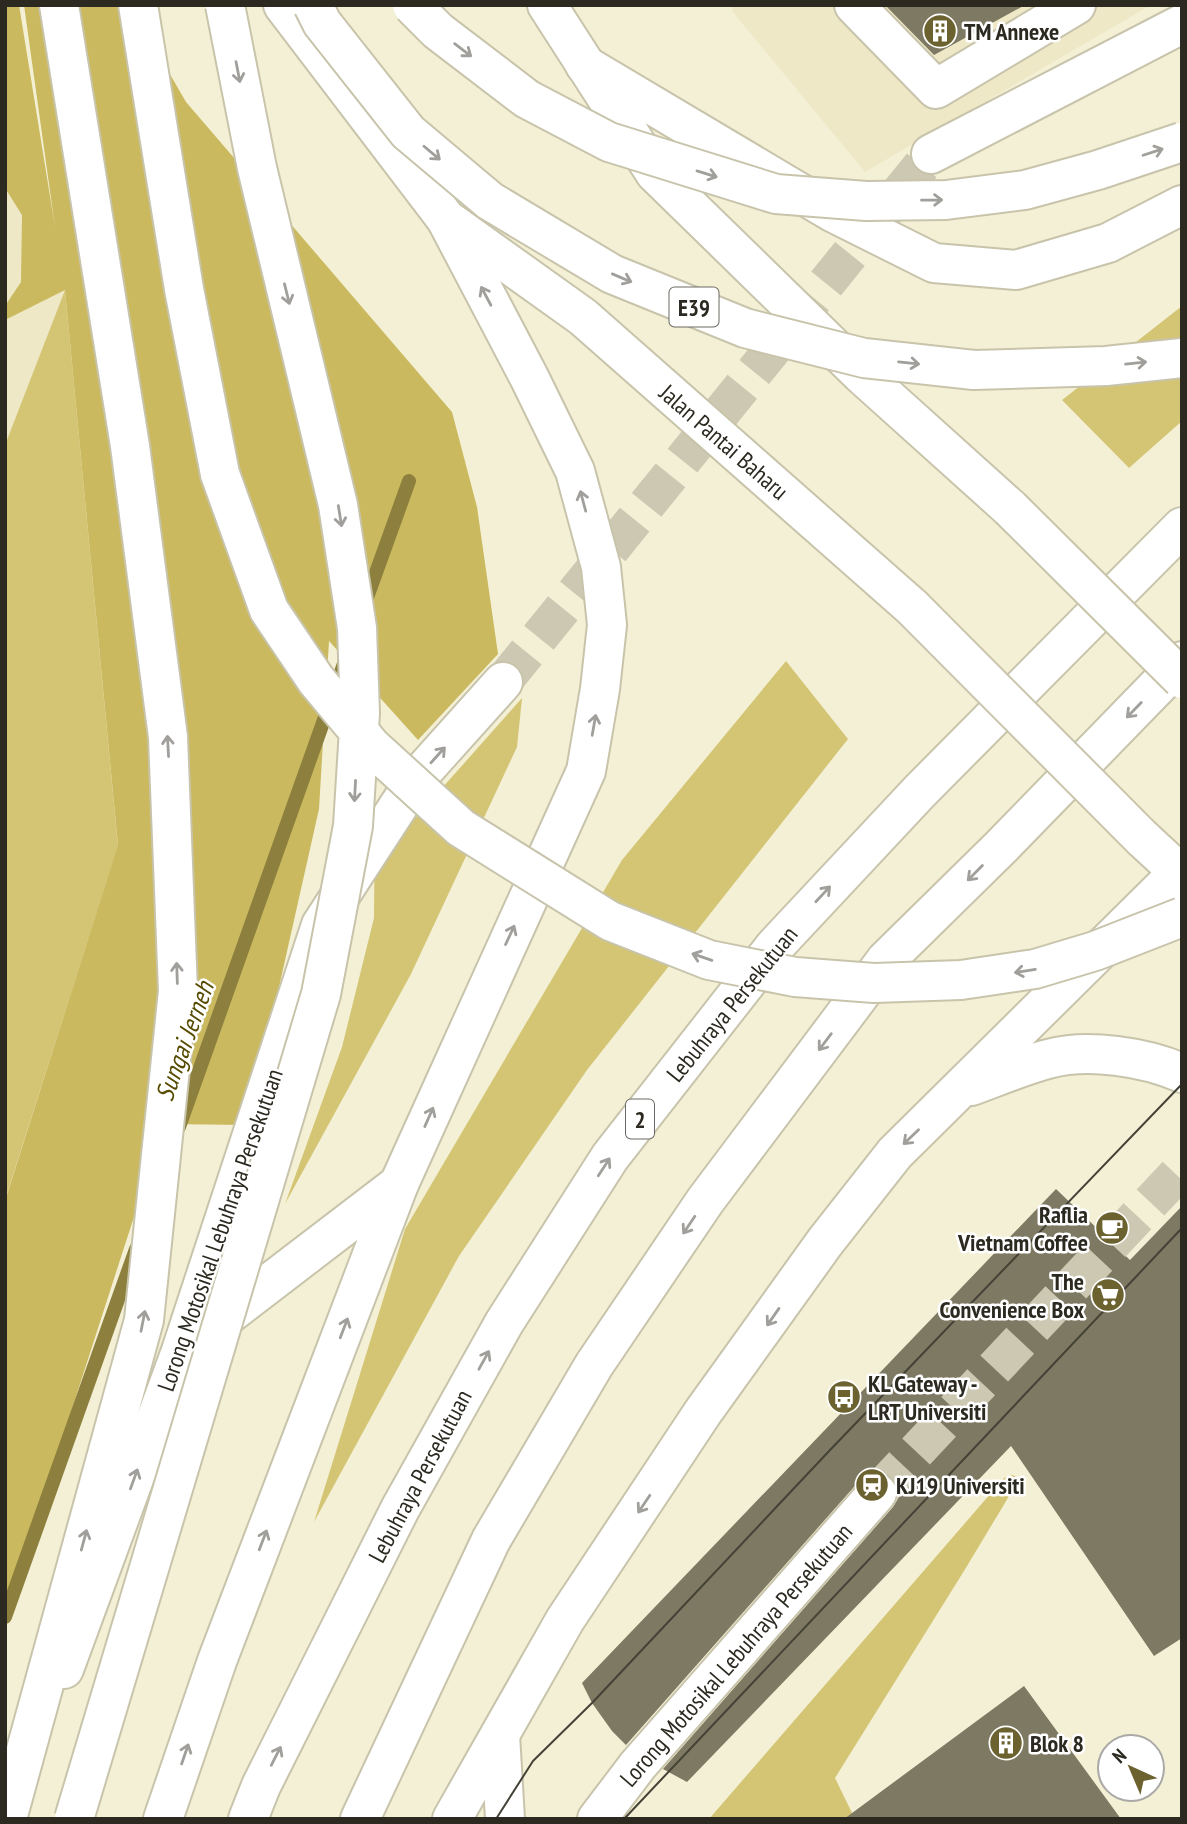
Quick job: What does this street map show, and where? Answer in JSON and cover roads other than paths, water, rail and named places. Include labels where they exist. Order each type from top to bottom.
[{"type":"main road","points":[[8,1819],[144,1320],[178,991],[168,737],[130,446],[59,5]]},
{"type":"main road","points":[[138,5],[184,289],[220,474],[270,610],[316,680],[371,746],[461,828],[610,921],[709,960],[794,977],[874,984],[961,980],[1035,969],[1095,951],[1182,917]]},
{"type":"main road","points":[[74,1819],[321,994],[353,826],[360,713],[357,628],[349,573],[338,505],[257,168],[225,5]]},
{"type":"main road","name":"Jalan Pantai Baharu","points":[[283,5],[446,219],[583,317],[912,607],[1181,876]]},
{"type":"main road","name":"E39","points":[[313,5],[322,23],[408,132],[490,201],[612,274],[745,328],[864,358],[974,370],[1106,366],[1182,358]]},
{"type":"main road","points":[[412,5],[439,32],[527,99],[597,136],[701,172],[776,194],[866,201],[946,200],[1025,190],[1098,170],[1182,142]]},
{"type":"main road","points":[[547,5],[655,173],[861,374],[1010,508],[1182,679]]},
{"type":"main road","points":[[854,5],[936,89],[1076,5]]},
{"type":"main road","points":[[931,154],[1182,24]]},
{"type":"main road","points":[[585,65],[832,212],[934,263],[1016,270],[1108,243],[1182,205]]},
{"type":"main road","points":[[163,1819],[217,1661],[400,1184],[586,771],[600,689],[607,625],[601,568],[575,471],[446,219]]},
{"type":"main road","name":"Lebuhraya Persekutuan","points":[[248,1819],[261,1786],[400,1509],[504,1323],[610,1157],[775,946],[920,791],[1182,527]]},
{"type":"main road","points":[[360,1819],[491,1540],[594,1365],[705,1201],[886,960],[1001,847],[1182,661]]},
{"type":"main road","name":"Lorong Motosikal Lebuhraya Persekutuan","points":[[8,1819],[181,1351],[321,925],[416,779],[503,682]]},
{"type":"main road","points":[[453,1819],[565,1620],[704,1412],[825,1242],[895,1153],[1181,876]]},
{"type":"main road","points":[[961,1089],[1050,1058],[1075,1056],[1120,1057],[1160,1064],[1182,1073]]},
{"type":"main road","points":[[181,1351],[400,1184]]},
{"type":"main road","name":"Lorong Motosikal Lebuhraya Persekutuan","points":[[597,1819],[638,1765],[877,1493]]},
{"type":"main road","points":[[500,1735],[505,1819]]},
{"type":"waterway","name":"Sungai Jerneh","points":[[364,606],[409,481]]},
{"type":"waterway","name":"Sungai Jerneh","points":[[179,1127],[346,658]]},
{"type":"waterway","name":"Sungai Jerneh","points":[[5,1617],[136,1249]]},
{"type":"tunnel","points":[[503,682],[931,154]]},
{"type":"tunnel","points":[[877,1493],[1182,1169]]},
{"type":"tram line","points":[[496,1819],[533,1761],[592,1703],[831,1449],[1182,1084]]},
{"type":"tram line","points":[[624,1819],[1182,1228]]},
{"type":"place","name":"TM Annexe","points":[[940,31]]},
{"type":"place","name":"Raflia Vietnam Coffee","points":[[1112,1228]]},
{"type":"place","name":"The Convenience Box","points":[[1108,1295]]},
{"type":"place","name":"KL Gateway - LRT Universiti","points":[[844,1397]]},
{"type":"place","name":"KJ19 Universiti","points":[[872,1485]]},
{"type":"place","name":"Blok 8","points":[[1006,1743]]}]
